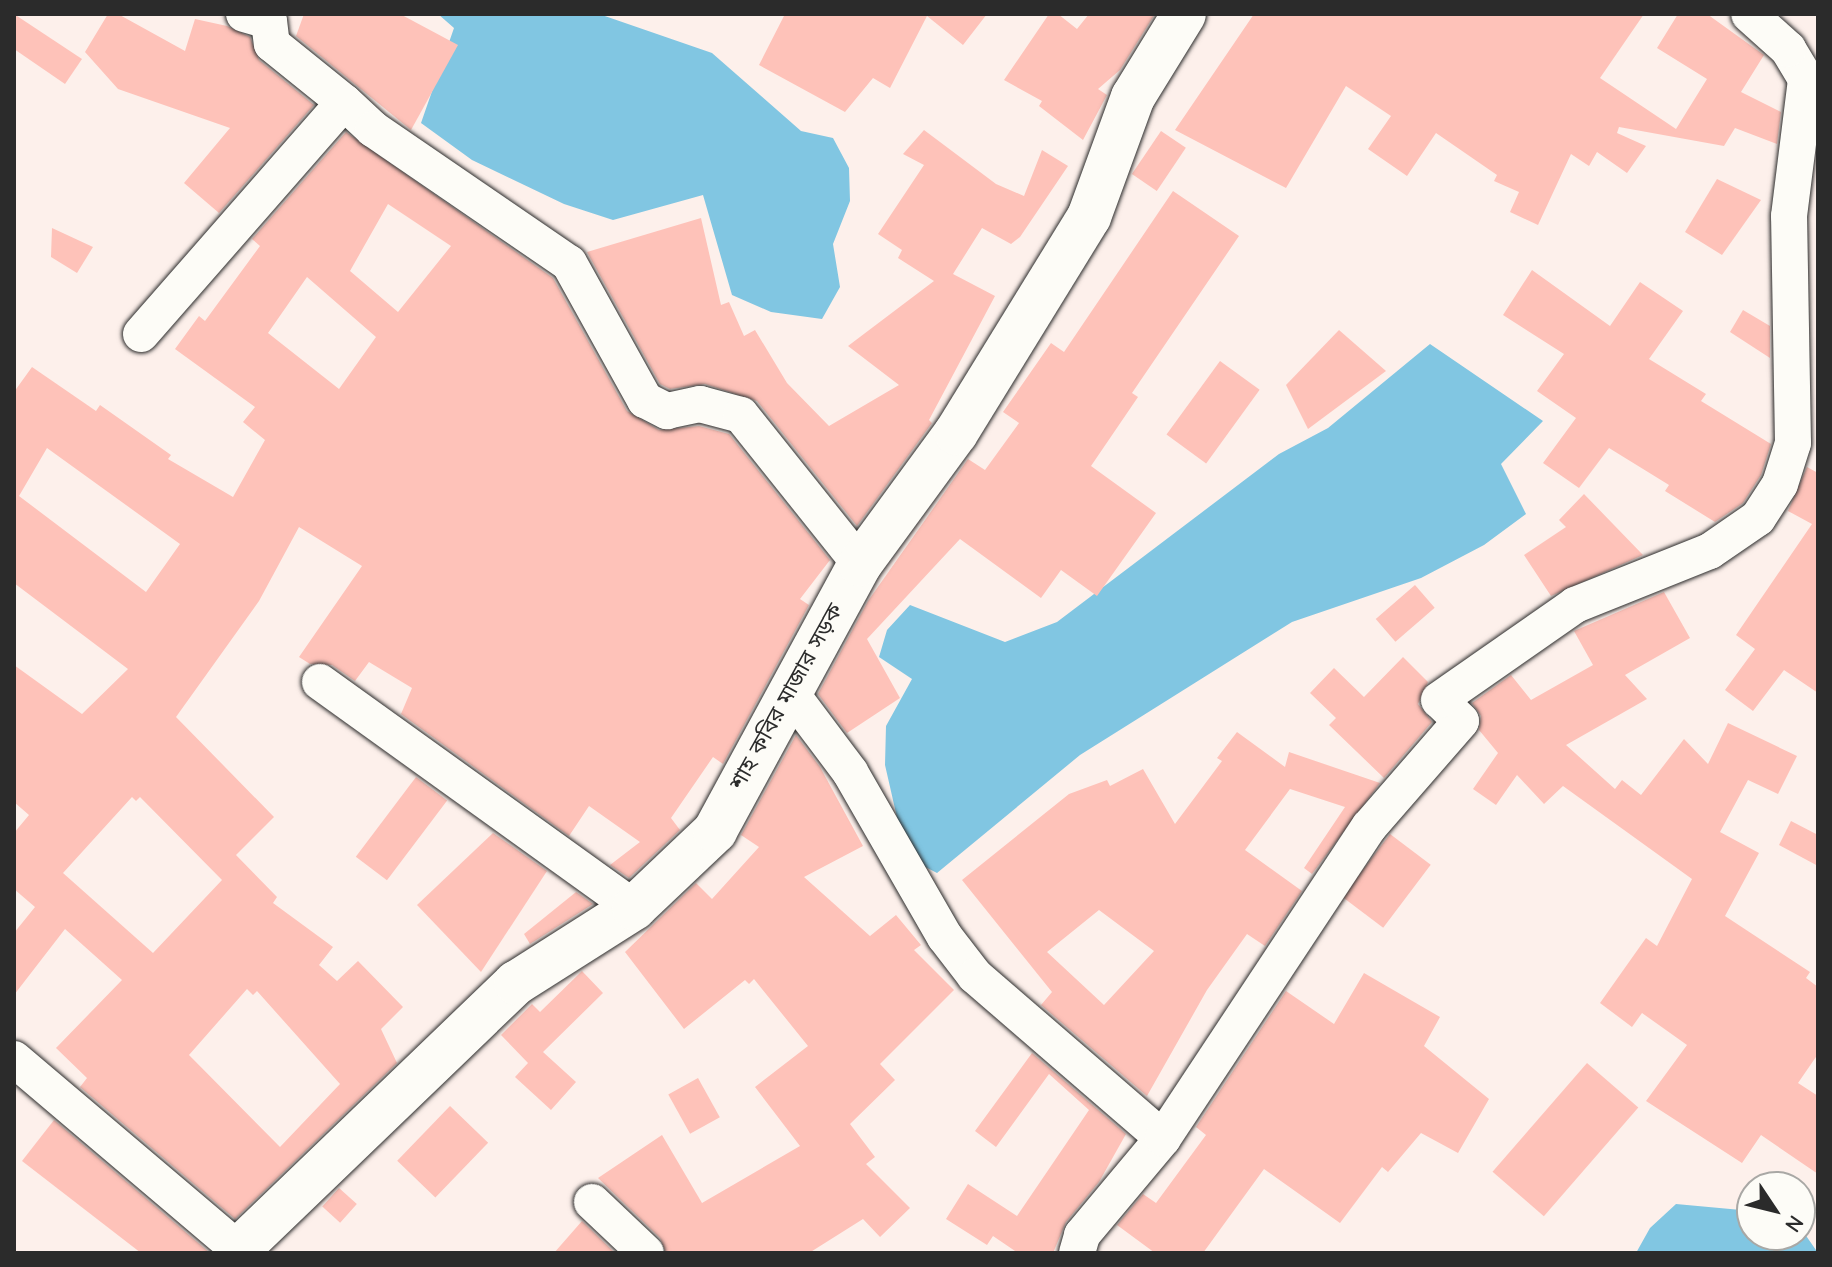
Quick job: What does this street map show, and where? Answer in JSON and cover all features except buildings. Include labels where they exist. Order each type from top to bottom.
[{"type":"street","points":[[244,14],[269,21],[272,44],[373,129],[569,263],[645,400],[667,411],[700,404],[741,415],[860,564]]},
{"type":"street","name":"শাহ কবির মাজার সড়ক","points":[[237,1251],[516,983],[634,908],[715,831],[860,564],[956,433],[1089,217],[1133,97],[1184,14]]},
{"type":"street","points":[[1077,1253],[1082,1235],[1163,1138],[1369,827],[1461,721],[1439,700],[1575,605],[1710,551],[1758,518],[1780,484],[1793,443],[1789,216],[1806,79],[1788,49],[1749,14]]},
{"type":"street","points":[[141,334],[344,102]]},
{"type":"street","points":[[320,682],[634,908]]},
{"type":"street","points":[[790,692],[850,772],[945,937],[975,976],[1163,1138]]},
{"type":"street","points":[[14,1059],[237,1251]]},
{"type":"street","points":[[592,1202],[646,1253]]},
{"type":"water","points":[[438,14],[599,14],[712,53],[801,131],[833,138],[849,168],[850,201],[833,244],[840,287],[822,319],[771,312],[732,295],[703,195],[613,220],[564,204],[472,160],[421,123],[454,28]]},
{"type":"water","points":[[1430,344],[1543,421],[1501,464],[1526,514],[1484,545],[1421,578],[1292,622],[1080,755],[937,873],[906,857],[885,765],[886,726],[912,679],[879,657],[887,630],[910,605],[1005,642],[1057,622],[1279,454],[1328,428]]},
{"type":"water","points":[[1676,1204],[1736,1210],[1736,1251],[1816,1250],[1818,1253],[1636,1253],[1650,1228]]}]
